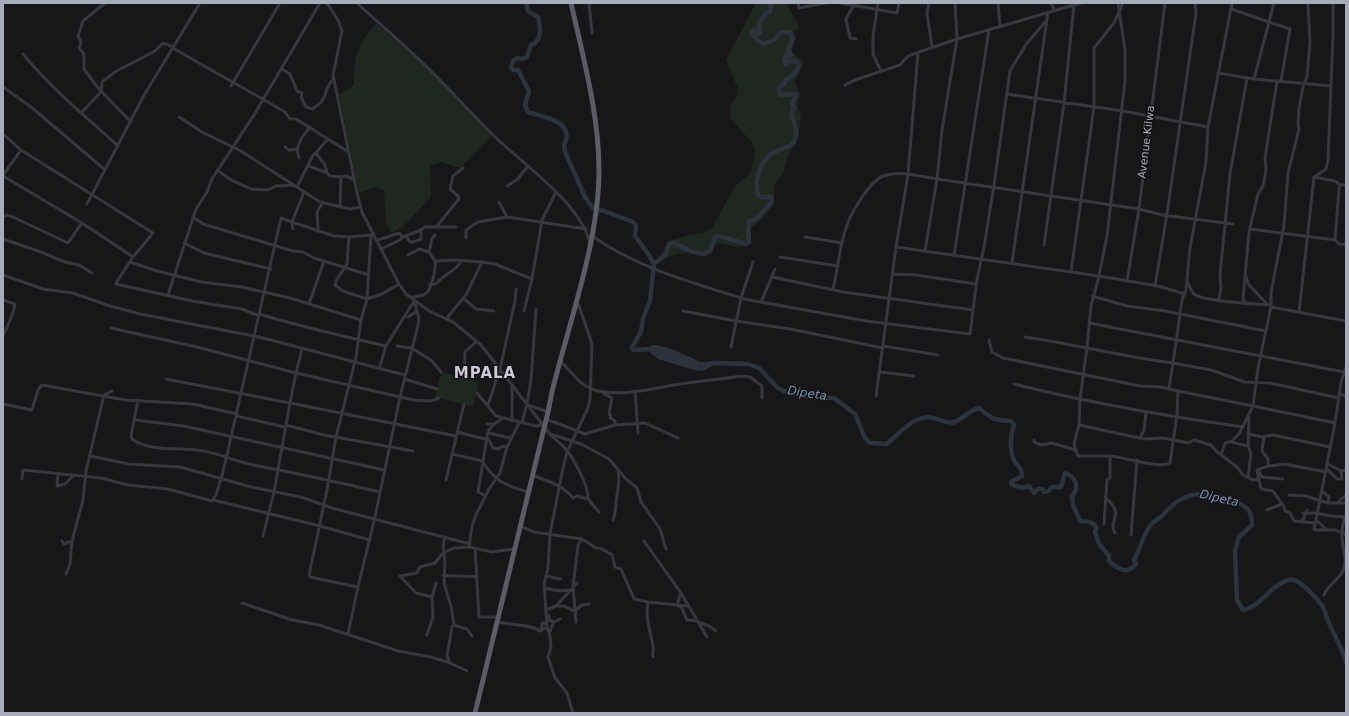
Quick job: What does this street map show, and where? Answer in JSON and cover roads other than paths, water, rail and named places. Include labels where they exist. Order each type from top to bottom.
[{"type":"highway","points":[[475,713],[552,392],[592,236],[597,206],[599,171],[594,118],[586,70],[571,3]]},
{"type":"street","points":[[105,3],[83,21],[78,36],[81,42],[79,48],[84,54],[86,60],[84,68],[101,92],[131,122]]},
{"type":"street","points":[[87,204],[143,97],[163,67],[169,51],[174,47],[200,3]]},
{"type":"street","points":[[231,86],[280,3]]},
{"type":"street","points":[[168,295],[193,217],[217,170],[282,69],[320,3]]},
{"type":"street","points":[[327,3],[338,20],[342,31],[333,75],[347,151],[361,207],[373,235],[378,240],[399,284],[412,299],[418,311],[418,325],[400,397],[375,519],[348,634]]},
{"type":"street","points":[[357,3],[432,72],[490,132],[575,211],[586,230],[590,244]]},
{"type":"street","points":[[589,3],[592,33]]},
{"type":"street","points":[[798,3],[799,8],[826,3]]},
{"type":"street","points":[[840,3],[854,4],[897,13],[899,3]]},
{"type":"street","points":[[878,3],[873,36],[873,54],[881,71]]},
{"type":"street","points":[[929,3],[927,13],[932,48]]},
{"type":"street","points":[[925,251],[957,38],[955,3]]},
{"type":"street","points":[[998,3],[1000,26]]},
{"type":"street","points":[[1050,3],[1054,10]]},
{"type":"street","points":[[845,85],[855,80],[900,65],[908,56],[957,38],[1081,3]]},
{"type":"street","points":[[1118,3],[1125,50],[1123,111],[1107,236],[1088,323],[1087,348],[1080,399],[1079,426],[1074,444],[1078,456],[1110,456],[1168,464],[1171,460],[1177,416],[1178,390]]},
{"type":"street","points":[[1071,272],[1094,107],[1094,48],[1114,23],[1123,3]]},
{"type":"street","name":"Avenue Kilwa","points":[[1126,281],[1139,208],[1159,38],[1165,3]]},
{"type":"street","points":[[1155,286],[1196,13],[1195,3]]},
{"type":"street","points":[[1169,388],[1180,315],[1187,281],[1190,248],[1206,162],[1208,126],[1232,3]]},
{"type":"street","points":[[1254,79],[1274,3]]},
{"type":"street","points":[[1231,442],[1238,436],[1250,415],[1253,406],[1282,232],[1288,173],[1299,129],[1298,116],[1303,87],[1305,84],[1310,43],[1308,3]]},
{"type":"street","points":[[1314,177],[1326,169],[1328,160],[1333,3]]},
{"type":"street","points":[[854,4],[846,19],[850,38],[856,39]]},
{"type":"street","points":[[1044,246],[1064,103],[1074,4]]},
{"type":"street","points":[[1231,9],[1290,28],[1265,158],[1265,175],[1263,186],[1258,194],[1250,229],[1243,299],[1245,303]]},
{"type":"street","points":[[1012,263],[1037,99],[1048,12]]},
{"type":"street","points":[[592,236],[603,244],[649,267],[741,298],[866,321],[886,322],[970,334],[976,284],[982,260],[994,186],[1010,71],[1027,44],[1046,21]]},
{"type":"street","points":[[954,256],[989,30]]},
{"type":"street","points":[[81,113],[101,92],[102,82],[115,72],[155,51],[163,43],[174,47],[221,77],[263,99],[285,112],[290,119],[296,119],[347,151]]},
{"type":"street","points":[[876,396],[896,247],[908,174],[918,53]]},
{"type":"street","points":[[23,54],[44,80],[118,146]]},
{"type":"street","points":[[282,69],[290,74],[297,91],[302,93],[301,97],[306,107],[312,109],[322,102],[327,86],[334,79]]},
{"type":"street","points":[[1218,73],[1254,79],[1331,86]]},
{"type":"street","points":[[1219,300],[1230,174],[1247,78]]},
{"type":"street","points":[[3,88],[16,95],[104,169]]},
{"type":"street","points":[[1007,94],[1123,111],[1208,126]]},
{"type":"street","points":[[179,117],[233,147],[304,192],[323,202],[350,209],[361,207]]},
{"type":"street","points":[[299,158],[297,149],[301,139],[310,128]]},
{"type":"street","points":[[3,134],[21,150],[91,195],[153,232],[116,283],[214,305],[236,308],[306,328],[329,331],[386,346]]},
{"type":"street","points":[[296,186],[312,157],[328,139]]},
{"type":"street","points":[[285,147],[289,150],[297,149]]},
{"type":"street","points":[[21,150],[3,176],[82,223],[133,258]]},
{"type":"street","points":[[316,153],[325,164],[327,173]]},
{"type":"street","points":[[308,166],[327,173],[330,176],[346,176],[354,179]]},
{"type":"street","points":[[507,186],[518,180],[527,167]]},
{"type":"street","points":[[437,226],[459,200],[458,196],[450,190],[453,176],[462,168]]},
{"type":"street","points":[[217,170],[231,180],[251,189],[268,190],[276,186],[296,186]]},
{"type":"street","points":[[833,289],[847,225],[860,201],[875,182],[882,176],[892,173],[994,186],[1139,208],[1162,215],[1167,214],[1233,224]]},
{"type":"street","points":[[340,206],[341,177]]},
{"type":"street","points":[[1314,177],[1336,181],[1340,185],[1346,185]]},
{"type":"street","points":[[1299,312],[1307,236],[1312,211],[1314,177]]},
{"type":"street","points":[[1335,240],[1340,185]]},
{"type":"street","points":[[293,229],[292,222],[304,192]]},
{"type":"street","points":[[524,310],[541,241],[544,213],[556,192]]},
{"type":"street","points":[[318,231],[317,212],[323,202]]},
{"type":"street","points":[[499,202],[507,217]]},
{"type":"street","points":[[3,217],[7,215],[13,217],[68,243],[82,223]]},
{"type":"street","points":[[193,217],[203,224],[276,244],[369,275]]},
{"type":"street","points":[[466,238],[466,230],[478,222],[507,217],[586,230]]},
{"type":"street","points":[[213,500],[221,479],[230,436],[237,415],[281,218],[334,236],[373,235]]},
{"type":"street","points":[[381,249],[398,241],[404,236],[425,227],[456,227]]},
{"type":"street","points":[[1250,229],[1335,240],[1339,244],[1346,245]]},
{"type":"street","points":[[378,240],[399,233],[409,241],[413,242],[420,239],[421,230]]},
{"type":"street","points":[[358,588],[310,576],[336,437],[354,363],[359,340],[361,320],[367,299],[373,235]]},
{"type":"street","points":[[379,369],[386,346],[412,299],[424,294],[430,284],[436,268],[435,261],[429,255],[432,239],[435,235]]},
{"type":"street","points":[[349,236],[348,264],[335,282],[337,287],[367,299],[382,294],[399,284]]},
{"type":"street","points":[[805,237],[842,243]]},
{"type":"street","points":[[3,239],[79,266],[92,273]]},
{"type":"street","points":[[184,244],[204,253],[270,269]]},
{"type":"street","points":[[896,247],[1098,276],[1155,286],[1185,294]]},
{"type":"street","points":[[408,255],[419,249],[429,252]]},
{"type":"street","points":[[780,257],[838,266]]},
{"type":"street","points":[[309,304],[324,261]]},
{"type":"street","points":[[435,261],[482,262],[495,264],[532,279]]},
{"type":"street","points":[[430,284],[436,284],[441,277],[456,269],[461,261]]},
{"type":"street","points":[[130,262],[157,271],[201,282],[242,287],[309,304],[361,320]]},
{"type":"street","points":[[446,319],[463,298],[482,262]]},
{"type":"street","points":[[731,347],[741,298],[753,262]]},
{"type":"street","points":[[761,302],[775,269]]},
{"type":"street","points":[[893,274],[916,275],[976,284]]},
{"type":"street","points":[[3,276],[43,289],[73,293],[107,305],[140,314],[254,336],[379,369],[437,389]]},
{"type":"street","points":[[1245,276],[1248,285],[1270,305]]},
{"type":"street","points":[[772,277],[833,289],[973,310]]},
{"type":"street","points":[[1187,281],[1195,295],[1219,300],[1270,305],[1346,321]]},
{"type":"street","points":[[488,405],[500,369],[515,301],[516,289]]},
{"type":"street","points":[[1093,297],[1127,306],[1266,331]]},
{"type":"street","points":[[463,298],[476,309],[494,311]]},
{"type":"street","points":[[573,713],[567,693],[555,678],[548,657],[551,647],[547,625],[544,584],[550,534],[567,452],[578,432],[588,408],[591,389],[592,344],[576,298]]},
{"type":"street","points":[[412,299],[446,319],[481,345],[527,404],[545,422],[550,434],[567,452],[586,484],[588,499],[599,512]]},
{"type":"street","points":[[3,300],[15,304],[13,313],[3,336]]},
{"type":"street","points":[[469,545],[472,526],[489,489],[496,480],[504,464],[507,448],[511,438],[521,423],[527,404],[536,309]]},
{"type":"street","points":[[408,317],[418,311]]},
{"type":"street","points":[[683,311],[736,322],[790,329],[883,347],[938,355]]},
{"type":"street","points":[[1088,323],[1344,372]]},
{"type":"street","points":[[111,328],[400,397],[431,401],[438,398]]},
{"type":"street","points":[[1025,337],[1142,359],[1211,370],[1245,382],[1256,382],[1346,396]]},
{"type":"street","points":[[989,340],[992,352],[1003,358],[1140,386],[1169,388],[1335,423]]},
{"type":"street","points":[[464,378],[465,352],[476,342]]},
{"type":"street","points":[[397,346],[412,348],[431,360],[441,372]]},
{"type":"street","points":[[263,536],[267,513],[274,492],[281,448],[302,349]]},
{"type":"street","points":[[560,361],[567,367],[575,378],[591,389],[604,392],[635,391],[741,376],[750,377],[762,386],[762,398]]},
{"type":"street","points":[[1344,534],[1335,530],[1314,530],[1316,512],[1328,464],[1346,367]]},
{"type":"street","points":[[880,372],[914,376]]},
{"type":"street","points":[[166,379],[394,424],[486,440],[491,443],[493,448],[498,449],[503,446],[507,448]]},
{"type":"street","points":[[1014,384],[1060,396],[1146,412],[1243,427]]},
{"type":"street","points":[[3,404],[32,410],[38,390],[42,385],[104,396],[192,404],[336,437],[413,451]]},
{"type":"street","points":[[512,385],[512,421]]},
{"type":"street","points":[[66,574],[70,564],[72,541],[83,500],[90,456],[104,396],[112,391]]},
{"type":"street","points":[[635,391],[638,434]]},
{"type":"street","points":[[604,392],[604,394],[612,398],[609,414],[611,416],[610,418],[615,421],[615,425]]},
{"type":"street","points":[[477,393],[496,416],[512,421],[536,426],[545,422],[585,434],[615,425],[645,423],[678,438]]},
{"type":"street","points":[[138,400],[132,436],[132,439],[136,443],[167,449],[197,450],[252,465],[278,468],[380,492]]},
{"type":"street","points":[[446,480],[464,404]]},
{"type":"street","points":[[527,404],[548,412]]},
{"type":"street","points":[[1140,438],[1143,432],[1146,412]]},
{"type":"street","points":[[1248,478],[1251,453],[1248,446],[1250,415]]},
{"type":"street","points":[[486,496],[478,492],[486,440],[488,433],[494,424],[503,418]]},
{"type":"street","points":[[135,420],[184,426],[384,470]]},
{"type":"street","points":[[486,424],[494,424]]},
{"type":"street","points":[[1079,426],[1140,438],[1173,440],[1189,443],[1193,440],[1210,445],[1248,478],[1254,480],[1258,479]]},
{"type":"street","points":[[488,433],[511,438]]},
{"type":"street","points":[[550,434],[573,441],[604,454],[637,488],[641,502],[660,529],[666,549]]},
{"type":"street","points":[[1248,434],[1264,436],[1273,435],[1330,447]]},
{"type":"street","points":[[1264,436],[1262,450],[1268,458],[1268,466]]},
{"type":"street","points":[[1034,440],[1034,442],[1041,445],[1052,443],[1075,450]]},
{"type":"street","points":[[1222,455],[1225,443],[1231,442],[1248,446]]},
{"type":"street","points":[[452,454],[482,460],[496,480],[508,486],[528,492]]},
{"type":"street","points":[[90,456],[129,464],[180,467],[445,537],[475,548],[492,552],[514,549]]},
{"type":"street","points":[[1104,524],[1107,480],[1110,478],[1111,473],[1110,456]]},
{"type":"street","points":[[1130,535],[1137,460]]},
{"type":"street","points":[[1258,470],[1268,466],[1285,464],[1326,470],[1337,479],[1342,479],[1341,471]]},
{"type":"street","points":[[1328,464],[1341,471],[1346,470]]},
{"type":"street","points":[[613,520],[617,511],[617,494],[619,488],[618,469]]},
{"type":"street","points":[[22,479],[23,470],[86,477],[128,485],[168,489],[212,501],[320,526],[370,540]]},
{"type":"street","points":[[1258,470],[1258,479],[1261,489],[1273,491],[1282,504],[1284,511],[1290,513],[1294,521],[1316,521],[1327,530]]},
{"type":"street","points":[[1258,470],[1262,477],[1283,479]]},
{"type":"street","points":[[58,474],[57,486],[65,484],[73,476]]},
{"type":"street","points":[[532,474],[560,486],[571,494],[573,498],[577,496],[588,499]]},
{"type":"street","points":[[1322,491],[1329,498],[1328,503]]},
{"type":"street","points":[[1290,495],[1320,499],[1328,503],[1346,503]]},
{"type":"street","points":[[1337,503],[1346,495]]},
{"type":"street","points":[[1106,497],[1114,505],[1117,512],[1113,522],[1113,529],[1115,533]]},
{"type":"street","points":[[1268,510],[1282,504]]},
{"type":"street","points":[[1301,521],[1305,512],[1316,512],[1330,516],[1346,516],[1344,534],[1346,560],[1343,570],[1338,578],[1328,585],[1324,595]]},
{"type":"street","points":[[520,526],[534,532],[582,539],[596,548],[602,549],[612,555],[615,567],[621,569],[634,599],[688,606]]},
{"type":"street","points":[[445,537],[442,546],[445,563],[443,575],[454,625],[452,627],[446,656],[450,663]]},
{"type":"street","points":[[576,622],[574,589],[578,545],[582,539]]},
{"type":"street","points":[[62,541],[64,544],[72,541]]},
{"type":"street","points":[[644,541],[681,593],[707,637]]},
{"type":"street","points":[[432,597],[416,593],[400,576],[416,572],[420,567],[435,563],[443,553],[454,548],[469,545]]},
{"type":"street","points":[[475,548],[479,617],[498,620],[515,626],[534,627],[541,631]]},
{"type":"street","points":[[443,575],[452,577],[462,575],[476,577]]},
{"type":"street","points":[[546,576],[560,579]]},
{"type":"street","points":[[427,635],[433,617],[432,597],[436,583]]},
{"type":"street","points":[[556,606],[563,597],[574,589],[577,583]]},
{"type":"street","points":[[545,588],[559,591],[574,589]]},
{"type":"street","points":[[559,591],[563,597]]},
{"type":"street","points":[[677,605],[681,593]]},
{"type":"street","points":[[242,602],[292,620],[311,623],[398,651],[430,657],[450,663],[467,670]]},
{"type":"street","points":[[648,602],[646,613],[649,621],[653,645],[653,657]]},
{"type":"street","points":[[576,611],[582,605],[589,604]]},
{"type":"street","points":[[677,605],[682,608],[687,620],[708,626],[716,631]]},
{"type":"street","points":[[546,610],[556,606],[564,606],[576,611]]},
{"type":"street","points":[[547,615],[549,615],[549,620],[554,622]]},
{"type":"street","points":[[549,633],[554,622],[560,619]]},
{"type":"street","points":[[541,631],[542,624],[547,625]]},
{"type":"street","points":[[454,625],[467,629],[472,636]]},
{"type":"street","points":[[541,631],[547,625]]},
{"type":"waterway","points":[[526,3],[528,11],[538,17],[540,34],[535,43],[531,45],[527,57],[522,59],[517,58],[513,61],[511,68],[513,70],[518,70],[529,91],[525,105],[528,112],[549,118],[562,125],[566,130],[567,137],[564,145],[565,152],[585,197],[593,208],[633,222],[636,226],[635,236],[654,264]]},
{"type":"waterway","name":"Dipeta","points":[[652,349],[633,350],[632,347],[641,332],[643,318],[650,301],[654,264],[666,254],[669,244],[674,243],[693,252],[704,254],[710,251],[715,237],[719,236],[746,244],[749,242],[749,221],[756,219],[772,202],[771,197],[761,197],[758,194],[757,178],[761,167],[771,154],[786,148],[794,142],[796,130],[791,115],[794,108],[792,103],[797,94],[780,95],[779,87],[784,84],[799,67],[797,62],[789,61],[786,65],[784,60],[786,55],[789,57],[791,54],[788,50],[793,39],[790,32],[781,32],[774,40],[763,44],[752,35],[754,30],[758,34],[760,33],[759,23],[766,13],[770,12],[771,3]]},
{"type":"waterway","name":"Dipeta","points":[[715,363],[748,364],[759,368],[778,388],[786,392],[802,396],[834,398],[855,414],[865,438],[870,443],[887,444],[908,425],[920,418],[927,417],[944,422],[955,422],[973,410],[979,408],[994,419],[1011,421],[1014,425],[1011,439],[1013,458],[1022,474],[1022,476],[1011,482],[1012,485],[1022,488],[1029,486],[1034,493],[1038,489],[1042,489],[1044,492],[1049,491],[1052,487],[1061,487],[1065,473],[1072,477],[1076,483],[1076,489],[1072,496],[1073,505],[1080,521],[1094,524],[1097,528],[1095,532],[1099,544],[1109,556],[1109,561],[1122,570],[1129,570],[1136,564],[1134,560],[1150,526],[1178,501],[1186,497],[1204,494],[1223,497],[1239,503],[1250,513],[1252,525],[1239,537],[1235,551],[1237,600],[1243,610],[1255,605],[1276,586],[1288,580],[1296,581],[1306,588],[1322,606],[1346,662]]},
{"type":"district","name":"MPALA","points":[[485,374]]}]
